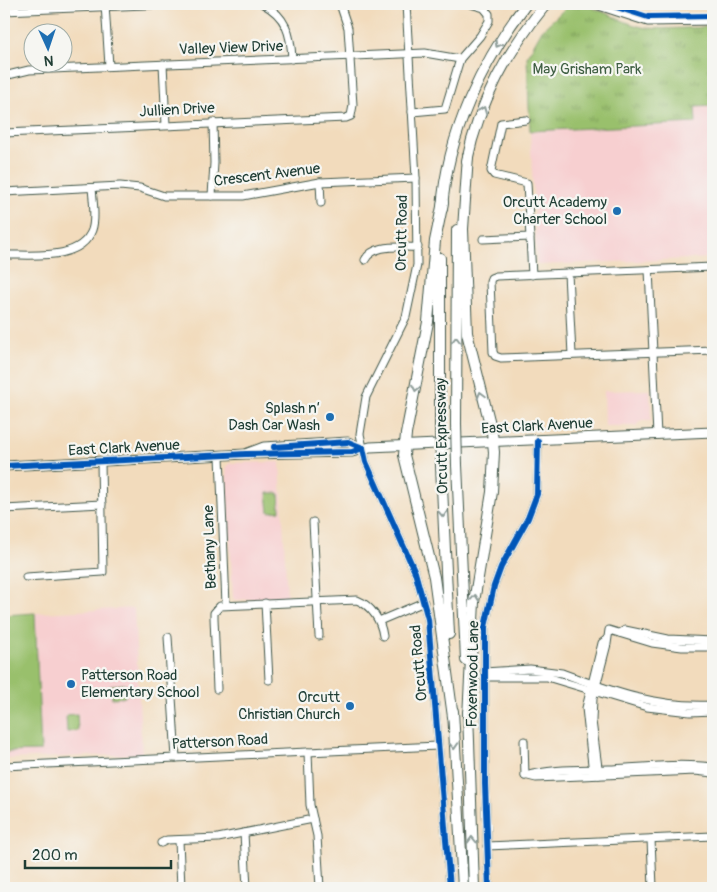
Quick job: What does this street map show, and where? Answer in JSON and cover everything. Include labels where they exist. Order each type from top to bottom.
[{"type":"highway","name":"Orcutt Expressway","points":[[464,888],[453,717],[441,466],[440,250],[443,202],[455,145],[474,91],[498,44],[526,4]]},
{"type":"highway","name":"Orcutt Expressway","points":[[474,888],[457,465],[457,225],[468,156],[484,108],[520,38],[546,4]]},
{"type":"highway","points":[[468,156],[462,229],[467,333],[494,442],[494,479],[474,602],[468,717]]},
{"type":"highway","points":[[443,202],[435,241],[428,322],[404,446],[404,455],[434,577],[453,717]]},
{"type":"main road","points":[[596,4],[648,21],[713,20]]},
{"type":"main road","points":[[607,4],[648,16],[713,16]]},
{"type":"main road","name":"East Clark Avenue","points":[[4,466],[246,454],[352,452],[363,448],[713,432]]},
{"type":"street","points":[[4,11],[106,5],[169,4]]},
{"type":"street","points":[[263,4],[278,13],[285,23],[291,39],[292,59]]},
{"type":"street","points":[[340,4],[348,28],[350,56]]},
{"type":"street","name":"Orcutt Road","points":[[406,4],[416,178],[418,248],[415,278],[406,317],[366,397],[360,434],[366,462],[415,572],[428,619],[450,888]]},
{"type":"street","points":[[412,112],[445,109],[460,59],[472,48],[489,21],[489,14],[484,8],[470,4]]},
{"type":"street","points":[[106,5],[109,66]]},
{"type":"street","name":"Valley View Drive","points":[[4,76],[29,70],[425,53],[460,59]]},
{"type":"street","name":"Jullien Drive","points":[[4,133],[166,124],[346,118],[351,116],[353,105],[350,56]]},
{"type":"street","points":[[163,64],[166,124]]},
{"type":"street","points":[[526,120],[501,123],[491,171],[494,175],[527,183],[532,275]]},
{"type":"street","points":[[212,196],[214,163],[213,122]]},
{"type":"street","name":"Crescent Avenue","points":[[4,192],[120,186],[140,188],[164,196],[242,196],[320,182],[416,178]]},
{"type":"street","points":[[320,182],[321,203]]},
{"type":"street","points":[[4,255],[55,253],[77,249],[89,236],[93,224],[92,188]]},
{"type":"street","points":[[483,239],[530,237]]},
{"type":"street","points":[[365,260],[368,254],[376,249],[418,248]]},
{"type":"street","points":[[713,267],[532,275],[491,278],[490,282],[492,337],[495,356],[501,358],[713,350]]},
{"type":"street","points":[[649,270],[657,434]]},
{"type":"street","points":[[568,273],[572,355]]},
{"type":"street","name":"Foxenwood Lane","points":[[489,888],[484,674],[485,626],[494,586],[508,551],[528,518],[537,494],[538,440]]},
{"type":"street","name":"Bethany Lane","points":[[217,690],[214,613],[220,606],[226,605],[220,456]]},
{"type":"street","points":[[26,577],[104,572],[101,462]]},
{"type":"street","points":[[4,509],[102,504]]},
{"type":"street","points":[[313,522],[319,636]]},
{"type":"street","points":[[226,605],[357,600],[366,604],[379,621],[383,636]]},
{"type":"street","points":[[379,621],[424,602]]},
{"type":"street","points":[[265,603],[269,680]]},
{"type":"street","points":[[596,772],[586,721],[592,688],[608,644],[606,639],[609,630],[652,643],[682,647],[713,646],[713,641],[668,639],[625,630],[620,633]]},
{"type":"street","points":[[168,637],[176,758]]},
{"type":"street","points":[[484,674],[548,671],[562,673],[627,702],[665,710],[713,711]]},
{"type":"street","points":[[592,688],[666,704],[713,705]]},
{"type":"street","points":[[524,741],[525,776],[536,772],[596,772],[661,769],[696,765],[713,767]]},
{"type":"street","name":"Patterson Road","points":[[4,766],[438,746]]},
{"type":"street","points":[[308,752],[310,805],[317,836],[320,888]]},
{"type":"street","points":[[661,769],[713,773]]},
{"type":"street","points":[[161,843],[218,838],[313,819]]},
{"type":"street","points":[[244,833],[247,888]]},
{"type":"street","points":[[487,846],[713,836]]},
{"type":"street","points":[[650,839],[653,888]]},
{"type":"street","points":[[179,840],[181,888]]},
{"type":"shaded area","points":[[713,106],[713,258],[537,265],[530,131],[695,123],[695,107]]},
{"type":"shaded area","points":[[650,390],[651,421],[640,421],[636,426],[605,426],[604,391]]},
{"type":"shaded area","points":[[280,462],[287,597],[235,600],[233,598],[226,467],[230,463]]},
{"type":"shaded area","name":"Patterson Road Elementary School","points":[[134,608],[142,754],[4,759],[4,615]]},
{"type":"green space","name":"May Grisham Park","points":[[570,4],[590,7],[628,23],[647,28],[713,27],[713,106],[695,107],[696,123],[530,131],[527,57],[542,30]]},
{"type":"green space","points":[[267,493],[279,493],[280,511],[269,512]]},
{"type":"green space","points":[[35,613],[41,751],[4,752],[4,615]]},
{"type":"green space","points":[[125,684],[125,697],[112,698],[111,685]]},
{"type":"green space","points":[[77,714],[78,731],[67,732],[66,715]]},
{"type":"cycle path","points":[[607,4],[648,17],[713,16]]},
{"type":"cycle path","points":[[489,888],[485,784],[485,627],[494,586],[501,567],[528,518],[537,494],[538,441]]},
{"type":"cycle path","points":[[274,447],[348,442],[363,448]]},
{"type":"cycle path","points":[[363,448],[366,462],[415,572],[428,619],[450,888]]},
{"type":"cycle path","points":[[4,466],[246,454],[352,452],[363,448]]},
{"type":"place","name":"Orcutt Academy Charter School","points":[[617,211]]},
{"type":"place","name":"Splash n’ Dash Car Wash","points":[[330,417]]},
{"type":"place","name":"Patterson Road Elementary School","points":[[71,684]]},
{"type":"place","name":"Orcutt Christian Church","points":[[350,706]]}]
